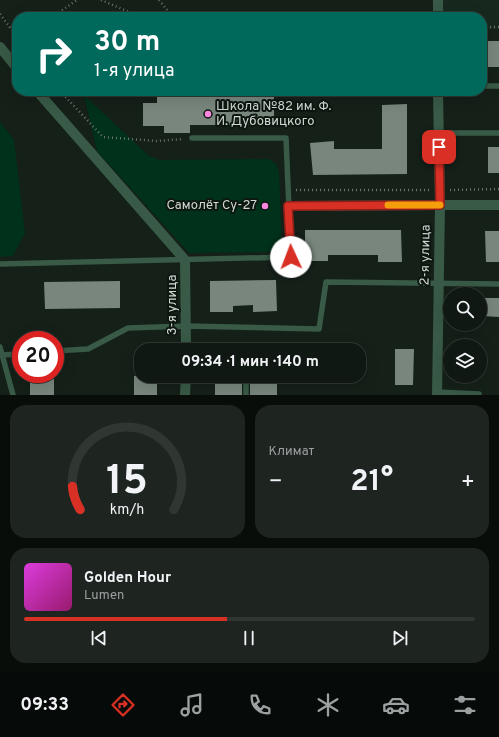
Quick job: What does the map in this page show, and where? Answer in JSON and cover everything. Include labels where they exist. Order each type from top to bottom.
[{"type":"street","points":[[438,0],[438,12]]},
{"type":"street","points":[[0,47],[12,62]]},
{"type":"street","points":[[41,96],[185,260]]},
{"type":"street","name":"2-я улица","points":[[437,393],[440,205],[438,96]]},
{"type":"street","points":[[288,206],[499,205]]},
{"type":"street","name":"3-я улица","points":[[185,260],[186,343]]},
{"type":"street","points":[[186,383],[186,395]]},
{"type":"lane","points":[[487,86],[499,86]]},
{"type":"lane","points":[[439,133],[499,133]]},
{"type":"lane","points":[[0,264],[291,257],[286,138],[192,138]]},
{"type":"lane","points":[[64,350],[88,349],[128,328],[186,326],[319,329],[326,282],[499,284]]},
{"type":"lane","points":[[0,347],[13,395]]},
{"type":"lane","points":[[1,355],[12,354]]},
{"type":"lane","points":[[246,383],[246,395]]},
{"type":"lane","points":[[437,393],[479,394]]},
{"type":"path","points":[[59,12],[77,0]]},
{"type":"path","points":[[101,0],[129,12]]},
{"type":"path","points":[[159,0],[170,12]]},
{"type":"path","points":[[0,14],[12,30]]},
{"type":"path","points":[[487,27],[499,27]]},
{"type":"path","points":[[65,96],[104,137],[157,141],[192,138]]},
{"type":"path","points":[[288,190],[499,189]]},
{"type":"shaded area","points":[[442,0],[499,0],[499,29],[487,30],[487,12],[443,12]]},
{"type":"green space","points":[[84,96],[149,156],[160,160],[269,159],[276,164],[279,172],[282,247],[276,252],[189,253],[97,151]]},
{"type":"green space","points":[[0,122],[14,140],[25,233],[13,256],[0,257]]},
{"type":"building","points":[[487,41],[499,41],[499,67],[488,67]]},
{"type":"building","name":"Школа №82 им. Ф. И. Дубовицкого","points":[[157,96],[274,96],[274,125],[190,125],[190,133],[164,133],[164,126],[143,126],[143,103],[157,103]]},
{"type":"building","points":[[407,104],[407,174],[313,175],[310,143],[334,141],[334,149],[382,149],[382,105]]},
{"type":"building","points":[[488,147],[499,147],[499,173],[488,173]]},
{"type":"building","points":[[305,230],[401,230],[402,262],[378,262],[378,255],[328,255],[328,261],[305,261]]},
{"type":"building","points":[[485,231],[499,231],[499,262],[486,262]]},
{"type":"building","points":[[276,280],[277,311],[253,312],[253,305],[233,306],[233,312],[210,312],[210,281]]},
{"type":"building","points":[[120,281],[120,308],[45,309],[44,282]]},
{"type":"building","points":[[487,298],[499,298],[499,317],[487,316]]},
{"type":"building","points":[[395,349],[414,349],[413,385],[395,385]]},
{"type":"building","points":[[30,383],[54,383],[54,395],[30,395]]},
{"type":"building","points":[[134,383],[157,383],[157,395],[134,395]]},
{"type":"building","points":[[215,383],[242,383],[242,395],[215,395]]},
{"type":"building","points":[[250,383],[277,383],[277,395],[250,395]]},
{"type":"slow traffic","points":[[388,205],[440,205]]},
{"type":"place","name":"Школа №82 им. Ф. И. Дубовицкого","points":[[208,114]]},
{"type":"place","name":"Самолёт Су-27","points":[[265,206]]},
{"type":"route","points":[[291,257],[288,206],[440,205],[439,147]]}]
